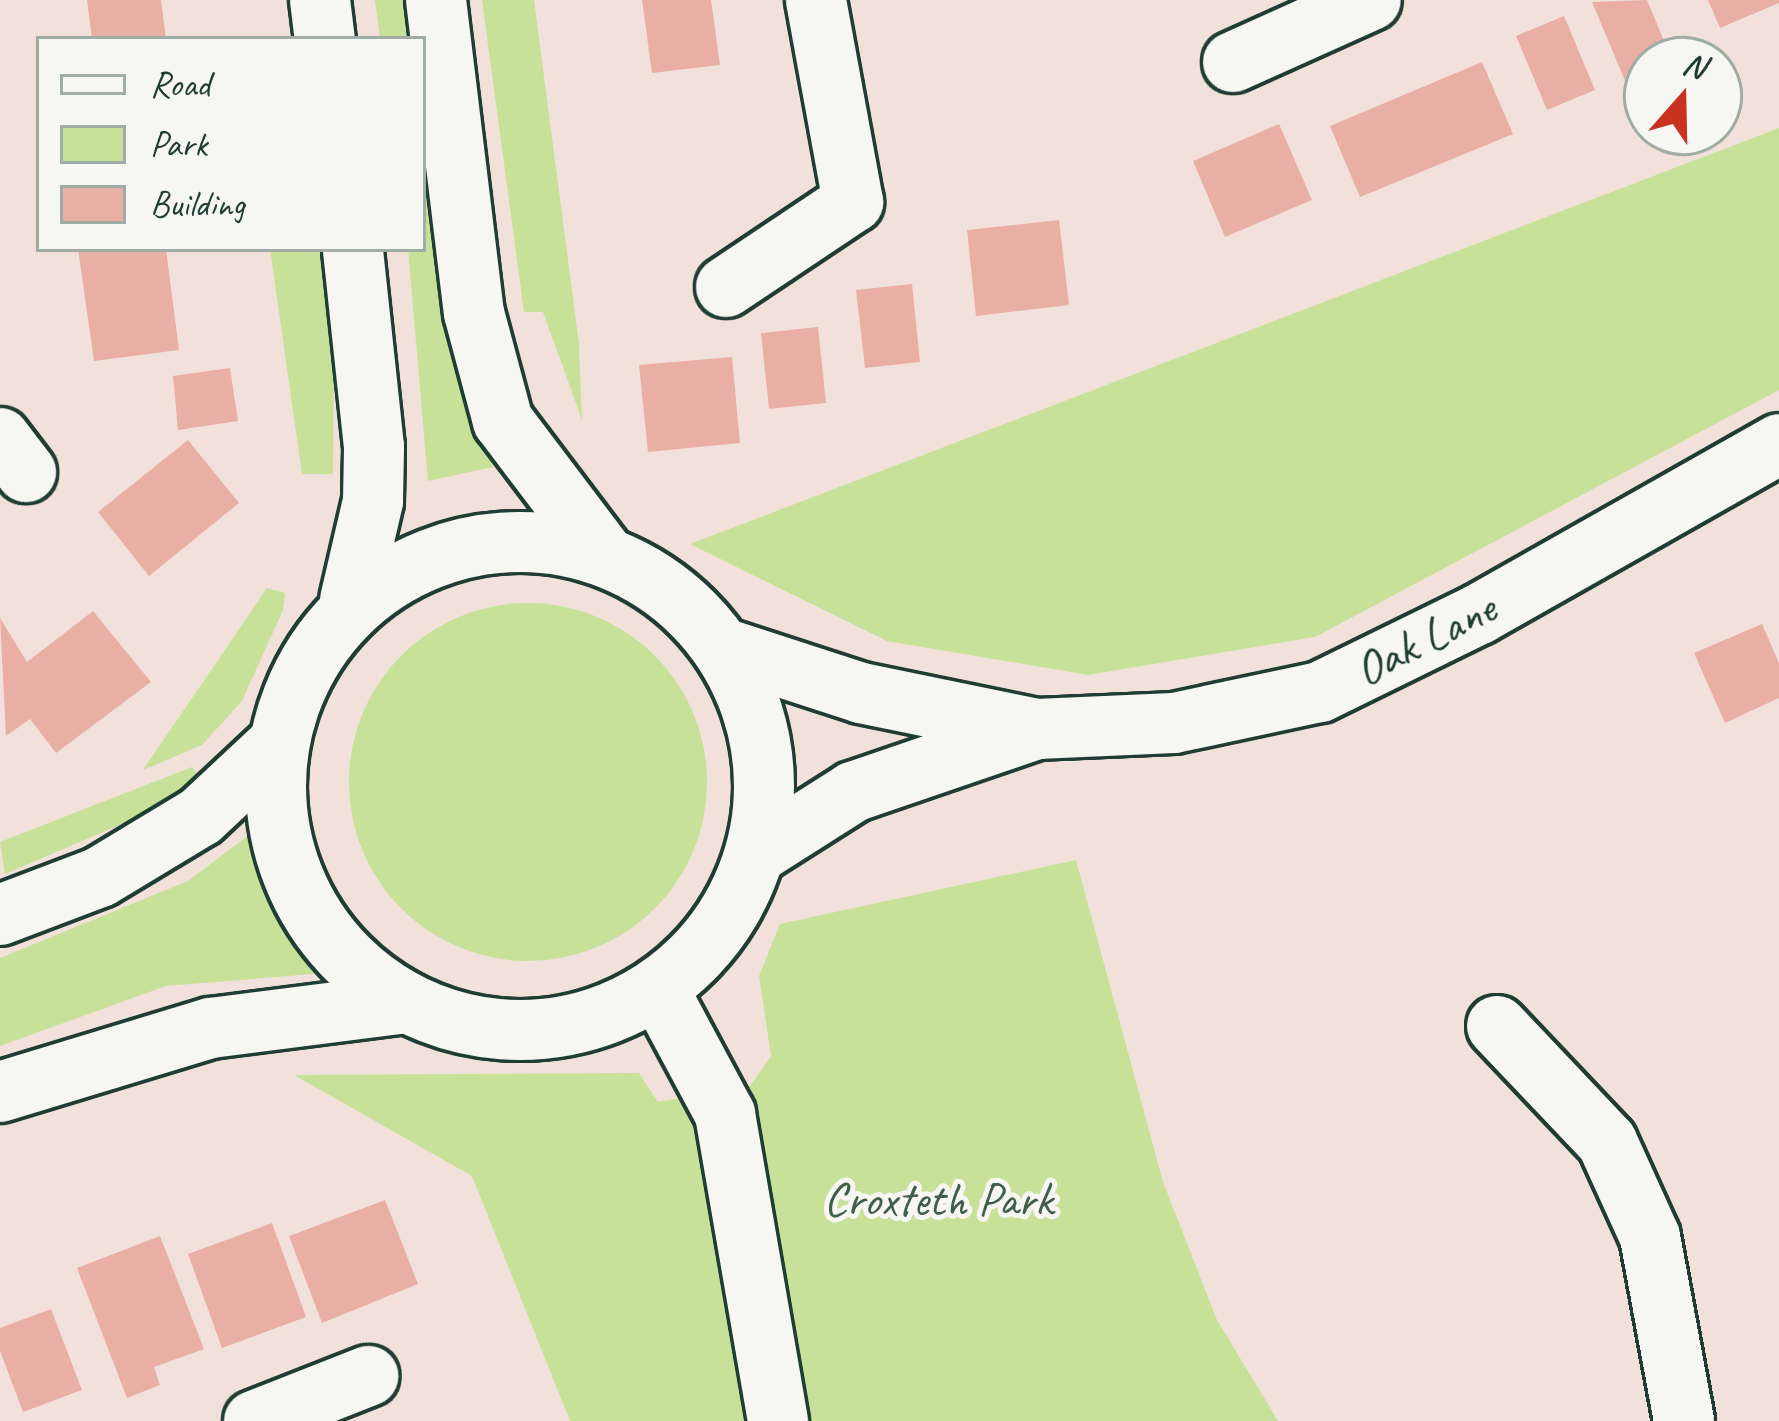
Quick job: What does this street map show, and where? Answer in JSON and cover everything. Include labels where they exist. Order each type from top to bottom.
[{"type":"street","points":[[320,0],[325,36]]},
{"type":"street","points":[[436,0],[474,313],[502,421],[605,556]]},
{"type":"street","points":[[726,287],[853,202],[816,0]]},
{"type":"street","points":[[1233,62],[1371,0]]},
{"type":"street","points":[[353,252],[374,447],[374,501],[350,600],[308,664],[279,743],[277,815],[301,897],[352,964],[398,1004]]},
{"type":"street","name":"Oak Lane","points":[[729,650],[860,693],[1036,729],[1174,723],[1319,692],[1479,614],[1779,444]]},
{"type":"street","points":[[0,1092],[211,1028],[398,1004],[485,1030],[564,1028],[658,989],[721,930],[757,853],[766,785],[750,701],[729,650],[669,593],[605,556],[532,542],[460,549],[396,572],[350,600]]},
{"type":"street","name":"Oak Lane","points":[[757,853],[853,792],[1036,729]]},
{"type":"street","points":[[0,915],[100,877],[202,816],[279,743]]},
{"type":"street","points":[[658,989],[724,1114],[778,1421]]},
{"type":"street","points":[[1497,1026],[1607,1142],[1650,1237],[1684,1421]]},
{"type":"street","points":[[254,1421],[368,1376]]},
{"type":"green space","points":[[375,0],[409,0],[414,36],[380,36]]},
{"type":"green space","points":[[482,0],[534,0],[579,344],[582,420],[543,312],[524,312]]},
{"type":"green space","points":[[1779,128],[1779,390],[1315,637],[1088,675],[887,641],[690,544],[1706,156],[1743,156],[1743,142]]},
{"type":"green space","points":[[426,135],[456,369],[493,467],[428,481],[408,252],[426,252]]},
{"type":"green space","points":[[270,252],[320,252],[334,350],[333,474],[302,474]]},
{"type":"green space","points":[[267,588],[285,593],[283,610],[242,701],[202,745],[143,770]]},
{"type":"green space","points":[[528,603],[597,616],[655,655],[694,713],[707,782],[694,851],[655,909],[597,948],[528,961],[459,948],[401,909],[362,851],[349,782],[362,713],[401,655],[459,616]]},
{"type":"green space","points":[[192,767],[200,778],[166,805],[5,874],[0,842]]},
{"type":"green space","points":[[257,829],[284,915],[326,973],[166,986],[0,1046],[0,958],[188,881]]},
{"type":"green space","name":"Croxteth Park","points":[[1076,860],[1163,1182],[1217,1320],[1278,1421],[570,1421],[472,1176],[294,1075],[639,1073],[658,1102],[750,1086],[771,1056],[759,976],[780,924]]},
{"type":"building","points":[[87,0],[161,0],[166,36],[92,36]]},
{"type":"building","points":[[642,0],[711,0],[720,65],[652,73]]},
{"type":"building","points":[[1647,0],[1662,36],[1623,36],[1623,76],[1592,2]]},
{"type":"building","points":[[1708,0],[1779,0],[1779,3],[1720,28]]},
{"type":"building","points":[[1564,16],[1595,90],[1547,110],[1516,36]]},
{"type":"building","points":[[1482,62],[1513,134],[1360,197],[1330,126]]},
{"type":"building","points":[[1279,124],[1312,200],[1225,237],[1193,161]]},
{"type":"building","points":[[1059,220],[1069,305],[976,316],[967,230]]},
{"type":"building","points":[[78,252],[166,252],[179,350],[94,361]]},
{"type":"building","points":[[912,284],[920,362],[865,368],[856,290]]},
{"type":"building","points":[[818,327],[826,403],[769,409],[761,333]]},
{"type":"building","points":[[732,357],[740,443],[648,452],[639,365]]},
{"type":"building","points":[[230,368],[238,421],[178,430],[173,376]]},
{"type":"building","points":[[188,440],[239,503],[149,576],[98,512]]},
{"type":"building","points":[[93,611],[151,682],[56,753],[30,719],[6,736],[0,618],[27,662]]},
{"type":"building","points":[[1762,624],[1779,663],[1779,698],[1725,723],[1694,653]]},
{"type":"building","points":[[385,1200],[418,1284],[322,1323],[289,1236]]},
{"type":"building","points":[[272,1223],[306,1317],[222,1348],[188,1254]]},
{"type":"building","points":[[160,1236],[204,1349],[154,1367],[160,1385],[127,1398],[77,1268]]},
{"type":"building","points":[[51,1309],[82,1390],[23,1412],[0,1351],[0,1328]]}]
